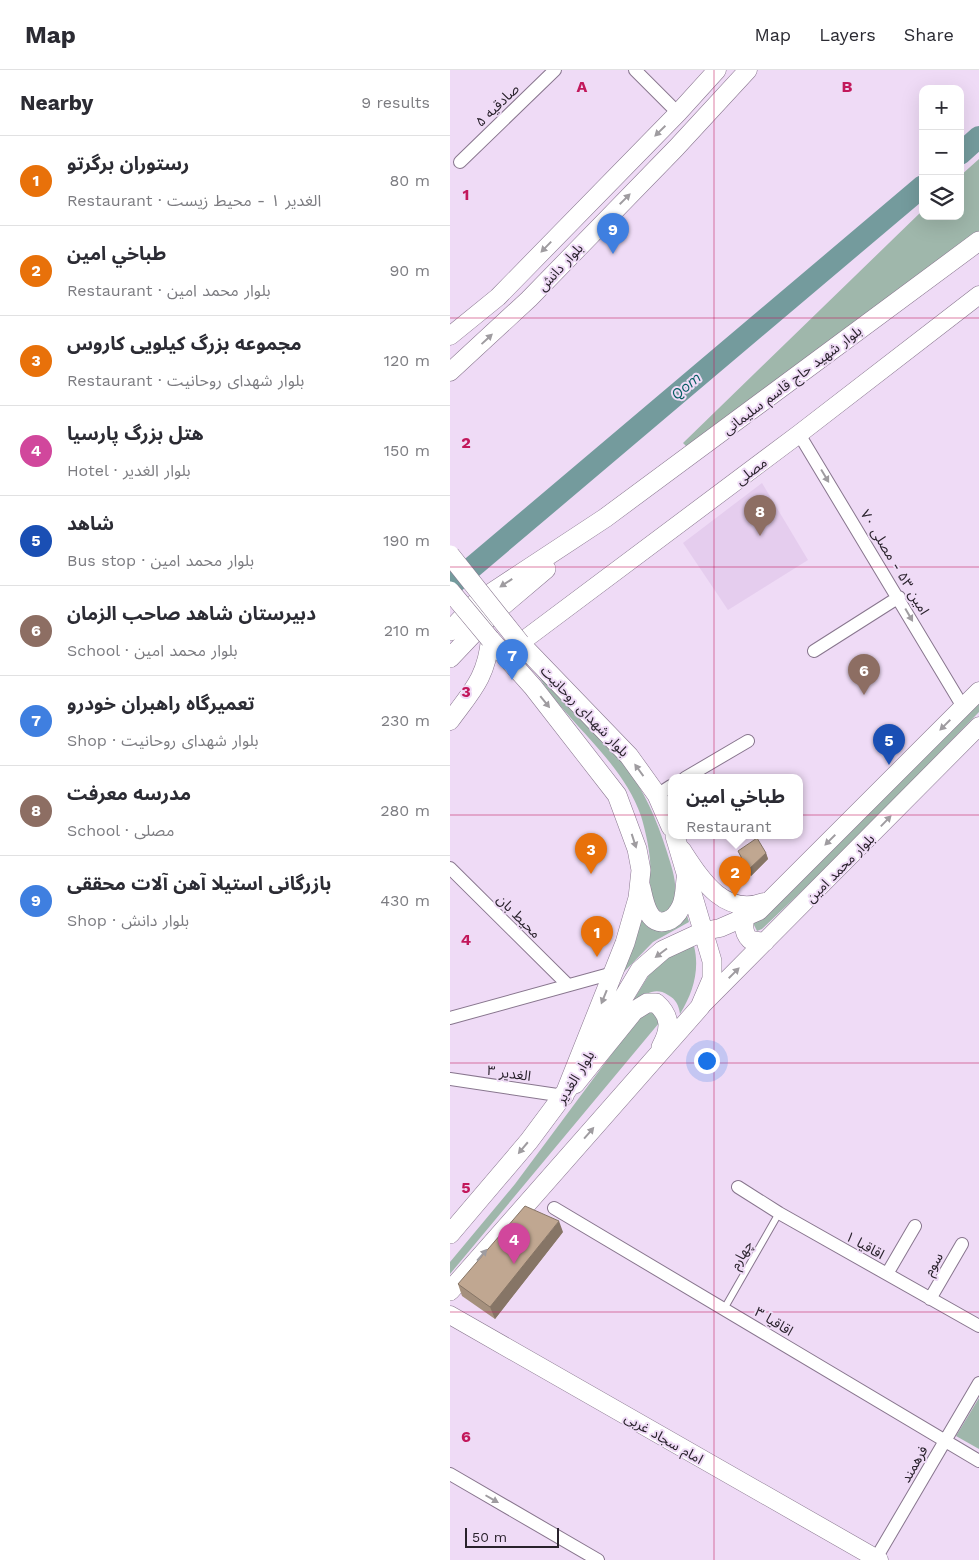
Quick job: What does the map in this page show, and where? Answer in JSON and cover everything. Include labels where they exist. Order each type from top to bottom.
[{"type":"main road","name":"بلوار دانش","points":[[450,336],[498,296],[678,113],[717,70]]},
{"type":"main road","name":"بلوار دانش","points":[[450,372],[529,299],[676,148],[748,70]]},
{"type":"main road","name":"بلوار شهید حاج قاسم سلیمانی","points":[[450,631],[476,603],[606,518],[979,241]]},
{"type":"main road","name":"مصلی","points":[[520,643],[800,434],[979,295]]},
{"type":"main road","name":"بلوار شهید حاج قاسم سلیمانی","points":[[450,658],[488,619],[606,518]]},
{"type":"main road","name":"بلوار شهدای روحانیت","points":[[450,555],[520,643],[664,791],[668,812]]},
{"type":"main road","name":"بلوار شهدای روحانیت","points":[[450,591],[533,687],[617,795],[637,848],[640,882]]},
{"type":"main road","points":[[450,721],[483,675],[488,658],[490,639]]},
{"type":"main road","name":"بلوار محمد امین","points":[[704,931],[720,928],[759,911],[979,691]]},
{"type":"main road","name":"بلوار محمد امین","points":[[700,1007],[979,726]]},
{"type":"main road","points":[[677,840],[710,888],[728,901],[746,906],[758,904],[775,896]]},
{"type":"main road","points":[[450,1291],[700,1007],[712,979],[712,961],[677,840]]},
{"type":"main road","points":[[640,882],[644,902],[652,918],[659,922],[669,921],[676,916],[682,906],[687,873]]},
{"type":"main road","points":[[564,1096],[613,973],[638,898],[640,882]]},
{"type":"main road","points":[[746,916],[744,923],[745,935],[750,940],[765,942]]},
{"type":"main road","name":"بلوار الغدیر","points":[[450,1234],[564,1096],[640,970],[664,950],[704,931]]},
{"type":"main road","points":[[564,1096],[634,1011],[647,1003],[656,1003],[666,1011],[668,1024],[663,1042],[651,1062]]},
{"type":"main road","name":"امام سجاد غربی","points":[[450,1315],[877,1560]]},
{"type":"street","name":"صادقیه ۵","points":[[460,162],[555,70]]},
{"type":"street","points":[[635,70],[678,113]]},
{"type":"street","name":"امین ۵۳ - مصلی ۷۰","points":[[800,434],[963,707]]},
{"type":"street","points":[[814,651],[899,597]]},
{"type":"street","points":[[692,774],[748,741]]},
{"type":"street","name":"محیط بان","points":[[450,868],[568,985]]},
{"type":"street","points":[[450,1018],[613,973]]},
{"type":"street","name":"الغدیر ۳","points":[[450,1079],[564,1096]]},
{"type":"street","name":"اقاقیا ۱","points":[[738,1187],[780,1213],[979,1326]]},
{"type":"street","name":"اقاقیا ۳","points":[[554,1208],[979,1461]]},
{"type":"street","points":[[887,1274],[915,1226]]},
{"type":"street","name":"سوم","points":[[930,1298],[962,1244]]},
{"type":"street","name":"فرهمند","points":[[877,1560],[979,1383]]},
{"type":"street","points":[[450,1474],[598,1560]]},
{"type":"lane","name":"چهارم","points":[[724,1309],[780,1213]]},
{"type":"shaded area","points":[[762,483],[808,560],[728,610],[683,543]]},
{"type":"green space","points":[[979,159],[979,233],[691,451],[683,443],[919,214],[919,220],[964,220],[964,172]]},
{"type":"green space","points":[[532,665],[611,748],[629,770],[643,793],[659,828],[674,875],[675,896],[670,911],[661,912],[653,901],[650,889],[650,860],[647,838],[641,816],[631,795],[605,756],[558,703]]},
{"type":"green space","points":[[979,697],[979,712],[845,850],[762,929],[757,931],[753,923],[788,895]]},
{"type":"green space","points":[[684,905],[689,922],[653,942],[621,975],[643,917],[649,928],[654,929]]},
{"type":"green space","points":[[694,946],[696,973],[689,998],[680,1014],[678,1006],[673,999],[661,992],[654,992],[636,1003],[621,1020],[652,970],[669,956]]},
{"type":"green space","points":[[650,1010],[658,1013],[659,1023],[450,1274],[450,1262],[515,1184],[637,1020]]},
{"type":"green space","points":[[979,1398],[979,1449],[956,1436]]},
{"type":"building","points":[[758,839],[766,853],[748,870],[738,851]]},
{"type":"building","points":[[525,1206],[559,1221],[490,1307],[458,1284]]},
{"type":"waterway","name":"Qom","points":[[964,150],[979,137]]},
{"type":"waterway","name":"Qom","points":[[450,586],[919,189]]},
{"type":"place","name":"بازرگانی استیلا آهن آلات محققی","points":[[613,254]]},
{"type":"place","name":"مدرسه معرفت","points":[[760,536]]},
{"type":"place","name":"تعمیرگاه راهبران خودرو","points":[[512,680]]},
{"type":"place","name":"دبیرستان شاهد صاحب الزمان","points":[[864,695]]},
{"type":"place","name":"شاهد","points":[[889,765]]},
{"type":"place","name":"مجموعه بزرگ کیلویی کاروس","points":[[591,874]]},
{"type":"place","name":"طباخي امين","points":[[735,897]]},
{"type":"place","name":"رستوران برگرتو","points":[[597,957]]},
{"type":"place","name":"هتل بزرگ پارسیا","points":[[514,1264]]}]
